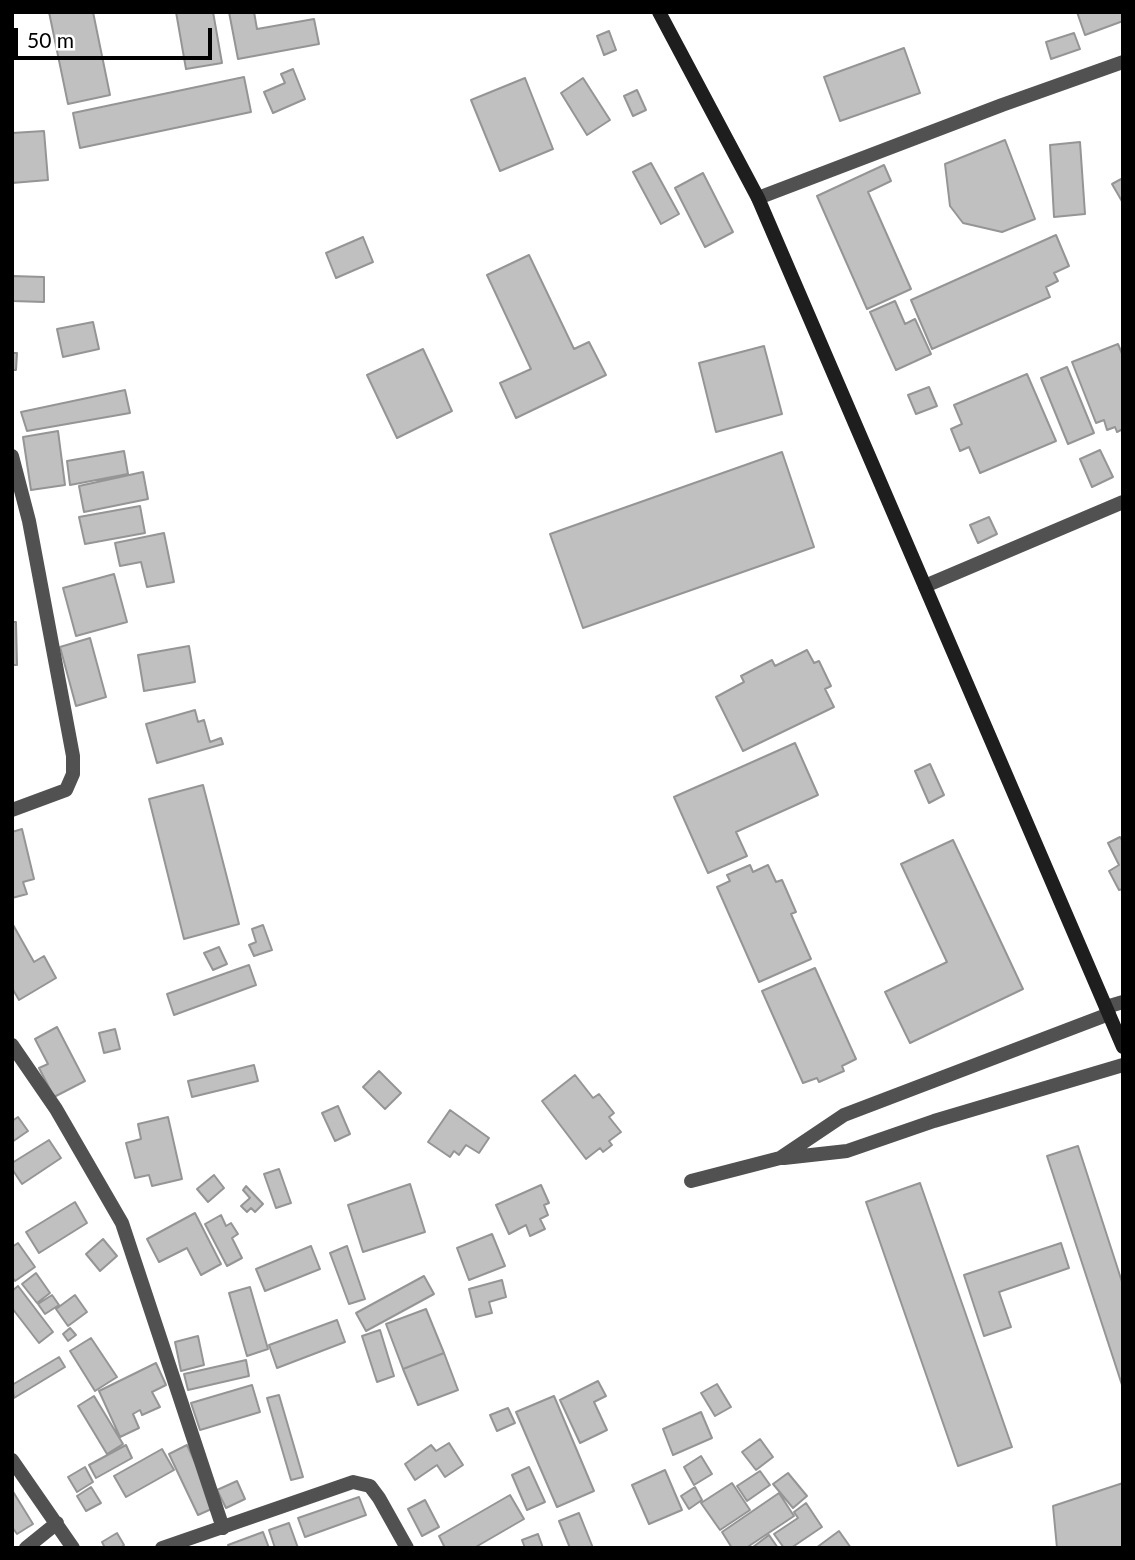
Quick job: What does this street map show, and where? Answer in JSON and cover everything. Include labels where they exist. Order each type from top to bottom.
[{"type":"street","points":[[659,12],[758,198],[1123,1046]]},
{"type":"street","points":[[758,198],[1123,62]]},
{"type":"street","points":[[12,456],[29,521],[74,757],[73,774],[66,790],[12,810]]},
{"type":"street","points":[[925,586],[1123,502]]},
{"type":"street","points":[[780,1158],[844,1115],[1107,1011],[1123,1002]]},
{"type":"street","points":[[12,1045],[56,1110],[122,1223],[223,1528]]},
{"type":"street","points":[[691,1181],[780,1158],[847,1151],[934,1121],[1123,1065]]},
{"type":"street","points":[[12,1460],[73,1548]]},
{"type":"street","points":[[162,1548],[353,1482],[370,1486],[407,1548]]},
{"type":"street","points":[[26,1548],[57,1523]]},
{"type":"building","points":[[49,12],[93,12],[110,95],[68,104]]},
{"type":"building","points":[[176,12],[213,12],[222,63],[186,69]]},
{"type":"building","points":[[229,12],[254,12],[257,29],[314,19],[319,44],[238,59]]},
{"type":"building","points":[[1077,12],[1123,12],[1123,21],[1085,35]]},
{"type":"building","points":[[609,31],[616,50],[604,55],[597,36]]},
{"type":"building","points":[[1074,33],[1080,49],[1051,59],[1046,42]]},
{"type":"building","points":[[904,48],[920,93],[840,121],[824,77]]},
{"type":"building","points":[[293,69],[305,99],[273,113],[264,92],[285,83],[281,74]]},
{"type":"building","points":[[244,77],[251,112],[80,148],[73,113]]},
{"type":"building","points":[[525,78],[553,149],[500,171],[471,100]]},
{"type":"building","points":[[583,78],[610,120],[587,135],[561,93]]},
{"type":"building","points":[[637,90],[646,110],[633,116],[624,96]]},
{"type":"building","points":[[44,131],[48,180],[12,183],[12,133]]},
{"type":"building","points":[[1005,140],[1035,219],[1002,232],[963,223],[950,206],[945,164]]},
{"type":"building","points":[[1080,142],[1085,214],[1054,217],[1050,145]]},
{"type":"building","points":[[651,163],[679,214],[661,224],[633,172]]},
{"type":"building","points":[[884,165],[891,181],[868,192],[911,289],[867,309],[817,196]]},
{"type":"building","points":[[703,173],[733,232],[705,247],[675,188]]},
{"type":"building","points":[[1123,178],[1123,203],[1112,184]]},
{"type":"building","points":[[1056,235],[1069,266],[1054,273],[1058,281],[1046,287],[1050,297],[932,349],[911,300]]},
{"type":"building","points":[[363,237],[373,262],[336,278],[326,253]]},
{"type":"building","points":[[529,255],[574,349],[589,342],[606,375],[516,418],[500,383],[531,369],[487,275]]},
{"type":"building","points":[[12,276],[44,277],[44,302],[12,301]]},
{"type":"building","points":[[895,301],[905,324],[915,319],[931,354],[896,370],[870,312]]},
{"type":"building","points":[[93,322],[99,349],[63,357],[57,329]]},
{"type":"building","points":[[1118,344],[1123,356],[1123,429],[1117,432],[1115,427],[1107,430],[1104,420],[1096,423],[1072,362]]},
{"type":"building","points":[[764,346],[782,414],[716,432],[699,363]]},
{"type":"building","points":[[423,349],[452,411],[397,438],[367,375]]},
{"type":"building","points":[[12,353],[17,353],[16,370],[12,370]]},
{"type":"building","points":[[1067,367],[1094,433],[1068,444],[1041,378]]},
{"type":"building","points":[[1027,374],[1056,441],[980,473],[969,447],[960,451],[951,429],[962,424],[954,405]]},
{"type":"building","points":[[929,387],[937,406],[916,414],[908,395]]},
{"type":"building","points":[[125,390],[130,413],[27,431],[21,412]]},
{"type":"building","points":[[58,431],[65,485],[31,490],[23,437]]},
{"type":"building","points":[[1100,450],[1113,477],[1092,487],[1080,459]]},
{"type":"building","points":[[124,451],[128,474],[70,485],[67,461]]},
{"type":"building","points":[[782,452],[814,547],[583,628],[550,534]]},
{"type":"building","points":[[143,472],[148,499],[84,512],[79,486]]},
{"type":"building","points":[[140,506],[145,533],[85,544],[79,517]]},
{"type":"building","points":[[989,517],[997,534],[978,543],[970,525]]},
{"type":"building","points":[[164,533],[174,582],[147,587],[141,562],[120,566],[115,543]]},
{"type":"building","points":[[114,574],[127,622],[76,636],[63,588]]},
{"type":"building","points":[[12,622],[16,622],[17,665],[12,665]]},
{"type":"building","points":[[90,638],[106,697],[76,706],[60,647]]},
{"type":"building","points":[[189,646],[195,682],[144,691],[138,655]]},
{"type":"building","points":[[807,650],[814,663],[819,661],[831,686],[825,689],[834,707],[743,751],[716,697],[744,682],[741,676],[772,660],[775,666]]},
{"type":"building","points":[[195,710],[198,722],[204,720],[210,742],[221,738],[223,744],[157,763],[146,724]]},
{"type":"building","points":[[795,743],[818,795],[736,832],[747,856],[708,873],[674,797]]},
{"type":"building","points":[[930,764],[944,795],[929,803],[915,771]]},
{"type":"building","points":[[203,785],[239,924],[184,939],[149,799]]},
{"type":"building","points":[[22,829],[34,879],[23,882],[27,894],[12,898],[12,832]]},
{"type":"building","points":[[1120,837],[1123,842],[1123,889],[1119,890],[1109,871],[1119,865],[1108,843]]},
{"type":"building","points":[[953,840],[1023,989],[910,1043],[885,992],[947,962],[901,864]]},
{"type":"building","points":[[750,865],[753,872],[768,865],[776,882],[782,880],[796,912],[791,914],[811,959],[759,982],[717,887],[730,881],[727,875]]},
{"type":"building","points":[[12,923],[34,962],[44,956],[56,978],[19,1000],[12,988]]},
{"type":"building","points":[[263,925],[272,950],[254,956],[249,945],[256,942],[252,929]]},
{"type":"building","points":[[219,947],[227,964],[213,970],[204,953]]},
{"type":"building","points":[[249,965],[256,985],[174,1015],[167,994]]},
{"type":"building","points":[[815,968],[856,1059],[842,1066],[844,1071],[819,1082],[817,1078],[803,1083],[762,991]]},
{"type":"building","points":[[57,1027],[85,1081],[54,1097],[39,1068],[48,1064],[35,1039]]},
{"type":"building","points":[[115,1029],[120,1049],[104,1053],[99,1033]]},
{"type":"building","points":[[254,1065],[258,1081],[192,1097],[188,1081]]},
{"type":"building","points":[[379,1071],[401,1093],[385,1109],[363,1087]]},
{"type":"building","points":[[575,1075],[593,1098],[599,1094],[614,1113],[609,1117],[621,1132],[609,1141],[612,1145],[603,1152],[600,1148],[586,1159],[542,1101]]},
{"type":"building","points":[[338,1106],[350,1134],[335,1141],[322,1113]]},
{"type":"building","points":[[450,1110],[489,1138],[479,1153],[466,1145],[459,1155],[454,1151],[450,1157],[428,1142]]},
{"type":"building","points":[[18,1117],[28,1131],[12,1142],[12,1121]]},
{"type":"building","points":[[168,1117],[182,1179],[152,1186],[149,1175],[135,1178],[126,1143],[141,1139],[138,1124]]},
{"type":"building","points":[[49,1140],[61,1158],[22,1184],[12,1169],[12,1163]]},
{"type":"building","points":[[1078,1146],[1123,1285],[1123,1388],[1047,1156]]},
{"type":"building","points":[[279,1169],[291,1203],[276,1208],[264,1174]]},
{"type":"building","points":[[214,1175],[224,1188],[208,1202],[197,1189]]},
{"type":"building","points":[[920,1183],[1012,1447],[958,1466],[866,1202]]},
{"type":"building","points":[[410,1184],[425,1232],[363,1252],[348,1205]]},
{"type":"building","points":[[541,1185],[549,1203],[544,1205],[548,1215],[540,1219],[545,1229],[530,1236],[526,1225],[509,1234],[496,1205]]},
{"type":"building","points":[[246,1186],[263,1204],[255,1212],[251,1208],[247,1212],[241,1206],[250,1198],[243,1190]]},
{"type":"building","points":[[75,1202],[87,1223],[39,1253],[26,1232]]},
{"type":"building","points":[[195,1213],[221,1264],[201,1275],[187,1248],[159,1262],[147,1239]]},
{"type":"building","points":[[221,1215],[226,1226],[231,1223],[238,1234],[232,1238],[242,1258],[227,1266],[205,1224]]},
{"type":"building","points":[[492,1234],[505,1266],[469,1280],[457,1248]]},
{"type":"building","points":[[103,1239],[117,1256],[100,1271],[86,1254]]},
{"type":"building","points":[[18,1243],[35,1267],[15,1281],[12,1277],[12,1247]]},
{"type":"building","points":[[1061,1243],[1069,1268],[999,1292],[1011,1327],[984,1336],[964,1275]]},
{"type":"building","points":[[311,1246],[320,1269],[265,1291],[256,1269]]},
{"type":"building","points":[[347,1246],[365,1299],[349,1304],[330,1253]]},
{"type":"building","points":[[36,1273],[50,1293],[37,1303],[22,1284]]},
{"type":"building","points":[[424,1276],[434,1294],[366,1331],[356,1313]]},
{"type":"building","points":[[502,1280],[506,1297],[489,1302],[492,1313],[476,1317],[469,1289]]},
{"type":"building","points":[[18,1286],[53,1332],[39,1343],[12,1308],[12,1291]]},
{"type":"building","points":[[250,1287],[268,1349],[247,1356],[229,1293]]},
{"type":"building","points":[[52,1295],[59,1305],[45,1314],[38,1304]]},
{"type":"building","points":[[75,1295],[87,1312],[68,1326],[56,1309]]},
{"type":"building","points":[[426,1309],[444,1353],[403,1369],[386,1324]]},
{"type":"building","points":[[337,1320],[345,1342],[277,1368],[269,1345]]},
{"type":"building","points":[[70,1328],[76,1335],[68,1341],[63,1334]]},
{"type":"building","points":[[380,1330],[394,1376],[377,1382],[362,1336]]},
{"type":"building","points":[[198,1336],[204,1365],[181,1371],[175,1342]]},
{"type":"building","points":[[91,1338],[117,1377],[95,1391],[70,1351]]},
{"type":"building","points":[[444,1353],[458,1390],[418,1405],[403,1369]]},
{"type":"building","points":[[59,1357],[65,1367],[14,1398],[12,1385]]},
{"type":"building","points":[[246,1360],[249,1376],[188,1390],[184,1374]]},
{"type":"building","points":[[156,1363],[166,1385],[152,1392],[160,1407],[142,1415],[140,1410],[133,1414],[139,1428],[120,1437],[99,1391]]},
{"type":"building","points":[[598,1381],[606,1396],[594,1402],[607,1430],[580,1443],[560,1400]]},
{"type":"building","points":[[717,1384],[731,1407],[715,1416],[701,1393]]},
{"type":"building","points":[[252,1385],[260,1412],[200,1430],[191,1403]]},
{"type":"building","points":[[279,1395],[303,1477],[291,1480],[267,1398]]},
{"type":"building","points":[[94,1396],[123,1444],[107,1454],[78,1406]]},
{"type":"building","points":[[554,1396],[594,1491],[557,1507],[516,1412]]},
{"type":"building","points":[[508,1408],[515,1423],[497,1431],[490,1415]]},
{"type":"building","points":[[701,1412],[712,1438],[673,1455],[663,1429]]},
{"type":"building","points":[[760,1439],[773,1457],[756,1470],[742,1452]]},
{"type":"building","points":[[449,1443],[463,1465],[445,1477],[437,1465],[415,1480],[405,1464],[431,1445],[436,1451]]},
{"type":"building","points":[[126,1445],[132,1458],[96,1478],[89,1465]]},
{"type":"building","points":[[187,1445],[216,1507],[198,1515],[169,1454]]},
{"type":"building","points":[[162,1449],[174,1470],[126,1497],[114,1476]]},
{"type":"building","points":[[701,1456],[712,1474],[694,1485],[684,1467]]},
{"type":"building","points":[[85,1467],[93,1482],[77,1492],[68,1477]]},
{"type":"building","points":[[529,1467],[545,1502],[527,1510],[512,1475]]},
{"type":"building","points":[[665,1470],[682,1510],[649,1524],[632,1485]]},
{"type":"building","points":[[760,1471],[770,1485],[747,1501],[737,1486]]},
{"type":"building","points":[[788,1473],[807,1496],[793,1508],[773,1484]]},
{"type":"building","points":[[237,1481],[245,1499],[226,1508],[217,1490]]},
{"type":"building","points":[[732,1483],[750,1510],[720,1530],[701,1503]]},
{"type":"building","points":[[1123,1483],[1123,1548],[1057,1548],[1053,1506]]},
{"type":"building","points":[[91,1487],[101,1503],[86,1511],[77,1496]]},
{"type":"building","points":[[695,1487],[702,1500],[689,1509],[681,1496]]},
{"type":"building","points":[[12,1490],[33,1524],[17,1534],[12,1527]]},
{"type":"building","points":[[779,1493],[794,1516],[746,1548],[732,1548],[722,1532]]},
{"type":"building","points":[[510,1495],[524,1519],[474,1548],[445,1548],[439,1536]]},
{"type":"building","points":[[359,1497],[366,1515],[305,1537],[298,1518]]},
{"type":"building","points":[[425,1500],[439,1527],[422,1536],[408,1509]]},
{"type":"building","points":[[806,1503],[822,1527],[791,1548],[784,1548],[774,1534],[798,1518],[794,1512]]},
{"type":"building","points":[[579,1513],[593,1548],[570,1548],[559,1521]]},
{"type":"building","points":[[289,1523],[298,1548],[275,1548],[269,1530]]},
{"type":"building","points":[[839,1531],[851,1548],[816,1548]]},
{"type":"building","points":[[263,1532],[269,1548],[229,1548],[228,1545]]},
{"type":"building","points":[[117,1533],[124,1545],[121,1548],[105,1548],[102,1542]]},
{"type":"building","points":[[538,1534],[543,1548],[525,1548],[522,1540]]},
{"type":"building","points":[[769,1535],[778,1548],[753,1547]]}]
